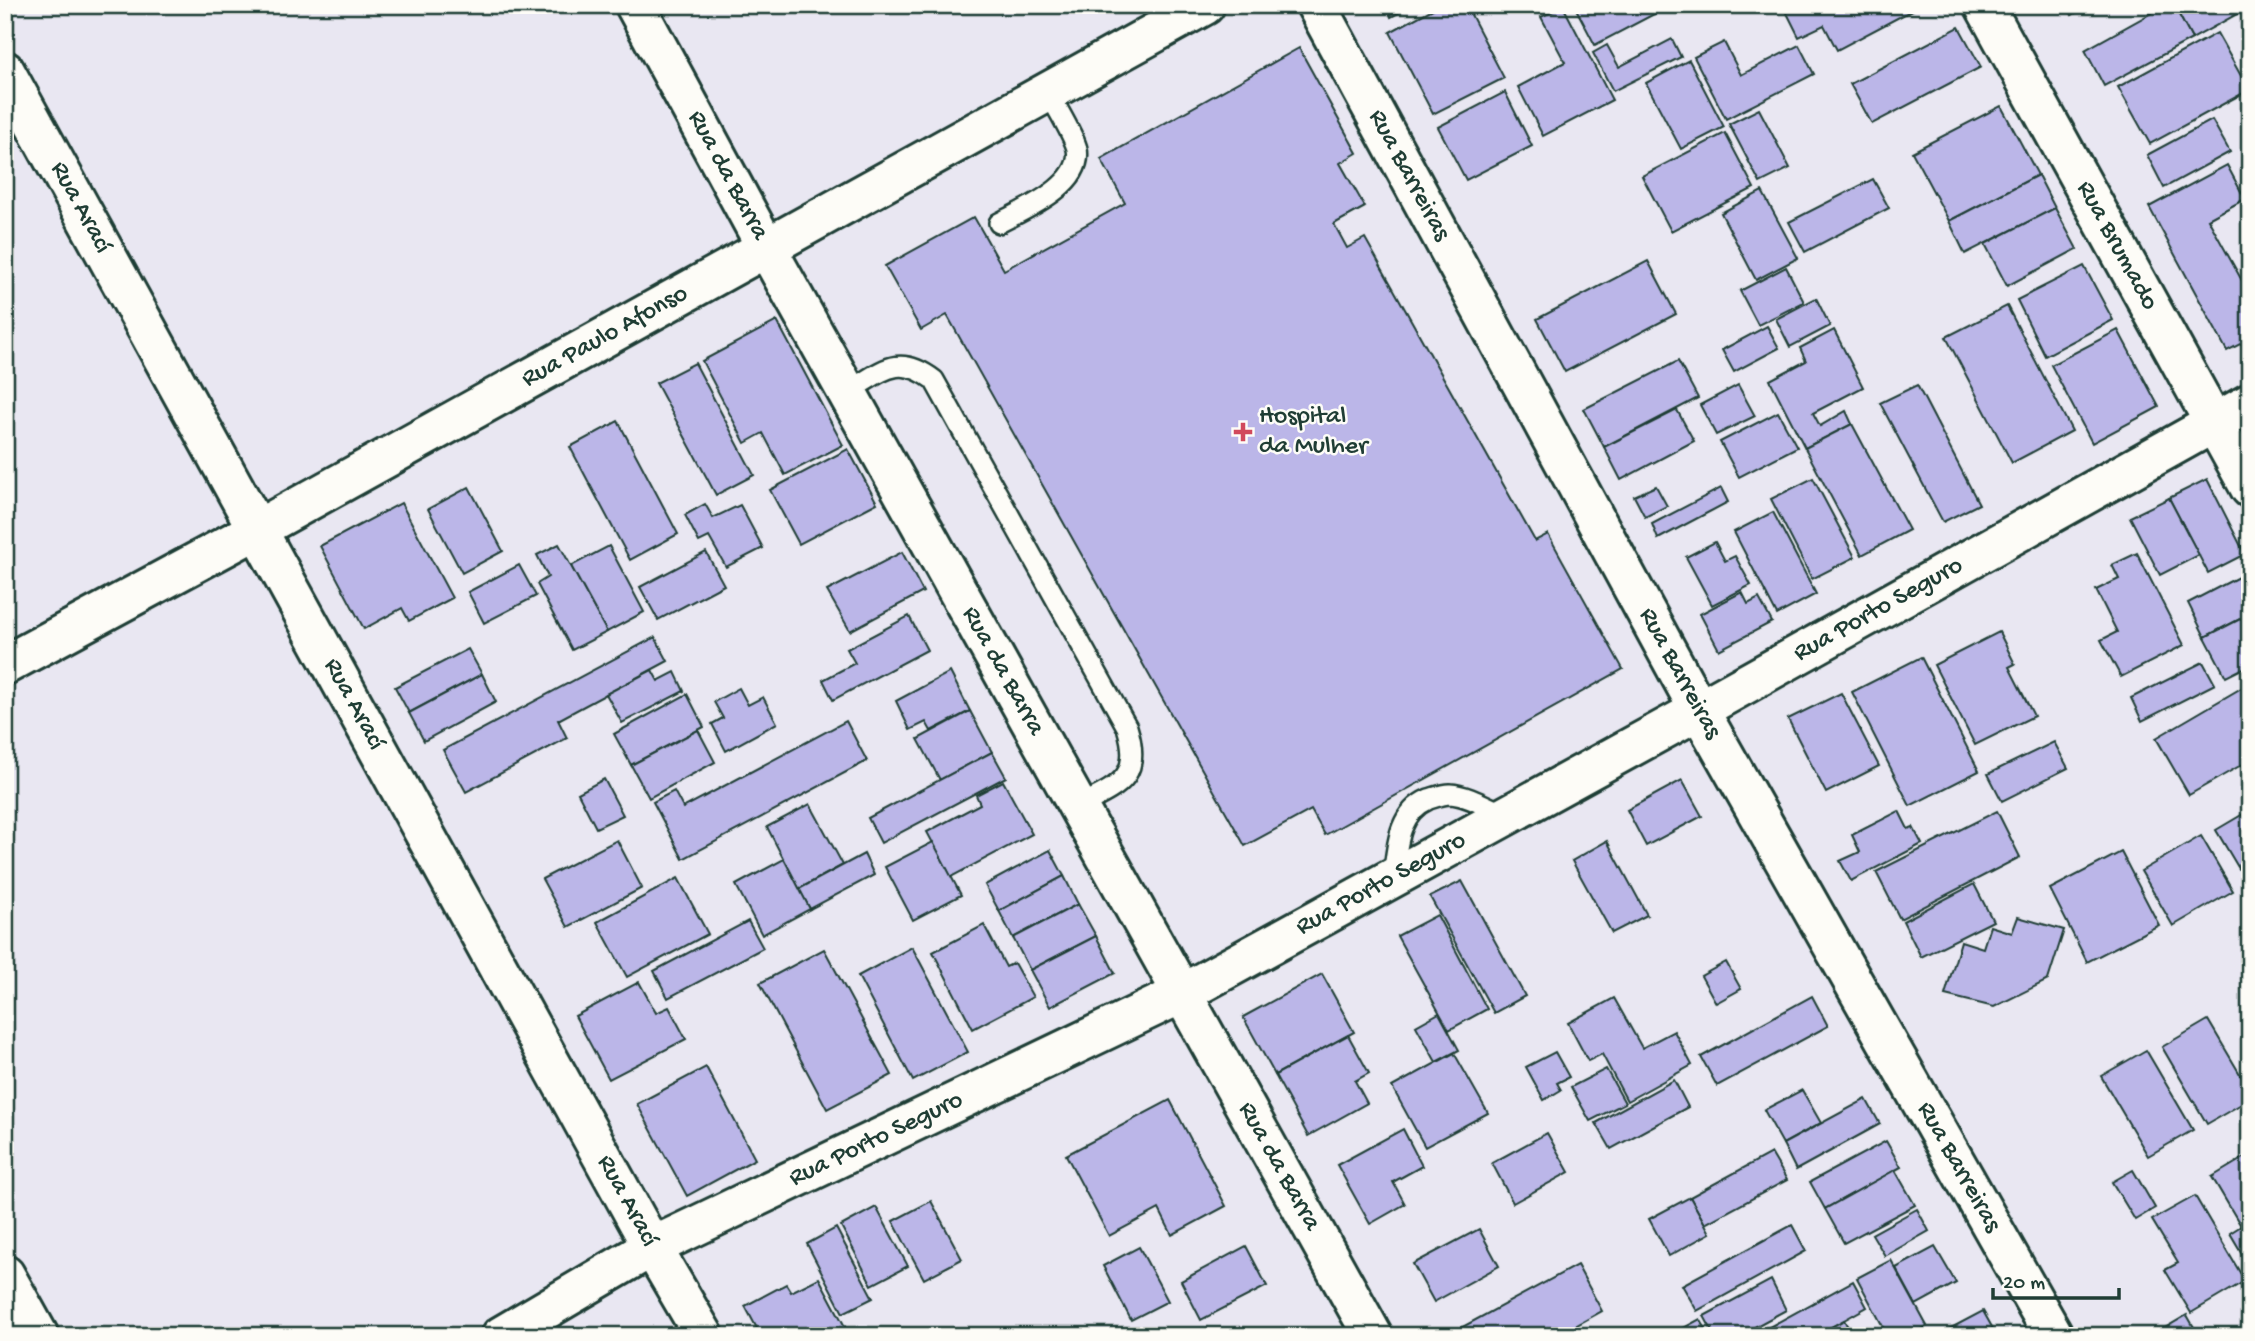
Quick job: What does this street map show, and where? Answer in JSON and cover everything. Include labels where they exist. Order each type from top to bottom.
[{"type":"street","name":"Rua da Barra","points":[[635,5],[766,247],[1373,1336]]},
{"type":"street","name":"Rua Paulo Afonso","points":[[5,665],[256,530],[1205,5]]},
{"type":"street","name":"Rua Barreiras","points":[[1317,5],[1699,710],[2054,1336]]},
{"type":"street","name":"Rua Brumado","points":[[1984,5],[2250,488]]},
{"type":"street","name":"Rua Arací","points":[[5,71],[652,1247],[704,1336]]},
{"type":"street","name":"Rua Porto Seguro","points":[[501,1336],[652,1247],[1183,993],[2250,403]]},
{"type":"street","points":[[5,1275],[39,1336]]},
{"type":"lane","points":[[999,223],[1048,197],[1073,171],[1077,149],[1048,91]]},
{"type":"lane","points":[[847,392],[897,365],[915,368],[934,380],[1127,727],[1134,753],[1126,778],[1116,787],[1079,806]]},
{"type":"lane","points":[[1393,878],[1400,831],[1408,814],[1421,803],[1441,795],[1452,794],[1507,815]]},
{"type":"building","points":[[1386,5],[1413,5],[1391,17]]},
{"type":"building","points":[[1440,5],[1466,5],[1504,78],[1433,114],[1390,32]]},
{"type":"building","points":[[1574,5],[1654,5],[1658,12],[1595,45]]},
{"type":"building","points":[[1783,5],[1922,5],[1837,50],[1824,25],[1799,37]]},
{"type":"building","points":[[2067,5],[2090,5],[2072,15]]},
{"type":"building","points":[[2166,5],[2174,5],[2192,39],[2104,86],[2085,50]]},
{"type":"building","points":[[2182,5],[2250,7],[2192,39],[2176,9]]},
{"type":"building","points":[[1563,6],[1612,100],[1543,136],[1518,87],[1565,62],[1541,17]]},
{"type":"building","points":[[1959,27],[1981,67],[1872,124],[1850,84]]},
{"type":"building","points":[[2217,33],[2249,90],[2150,144],[2118,87]]},
{"type":"building","points":[[1672,39],[1681,57],[1613,91],[1593,53],[1607,45],[1619,67]]},
{"type":"building","points":[[1724,42],[1741,75],[1799,45],[1814,74],[1726,119],[1694,57]]},
{"type":"building","name":"Hospital da Mulher","points":[[1299,48],[1357,153],[1340,163],[1365,207],[1334,224],[1347,248],[1365,238],[1535,541],[1548,534],[1623,669],[1325,835],[1311,810],[1245,846],[947,315],[921,330],[885,266],[974,217],[1004,270],[1125,203],[1101,159]]},
{"type":"building","points":[[1689,60],[1724,127],[1681,149],[1646,83]]},
{"type":"building","points":[[1505,92],[1532,146],[1466,180],[1438,127]]},
{"type":"building","points":[[2001,106],[2038,175],[1949,221],[1912,152]]},
{"type":"building","points":[[1759,109],[1790,168],[1760,183],[1729,124]]},
{"type":"building","points":[[2212,120],[2230,152],[2164,188],[2147,155]]},
{"type":"building","points":[[1725,133],[1754,188],[1671,231],[1642,176]]},
{"type":"building","points":[[2250,159],[2250,176],[2243,163]]},
{"type":"building","points":[[2227,165],[2245,199],[2208,219],[2250,295],[2250,339],[2227,351],[2149,207]]},
{"type":"building","points":[[2038,175],[2055,208],[1965,254],[1949,221]]},
{"type":"building","points":[[1873,179],[1889,208],[1805,252],[1789,222]]},
{"type":"building","points":[[1762,191],[1798,258],[1756,280],[1721,213]]},
{"type":"building","points":[[2055,208],[2077,249],[2007,286],[1985,244]]},
{"type":"building","points":[[1648,261],[1676,314],[1565,372],[1537,319]]},
{"type":"building","points":[[2084,266],[2113,320],[2045,356],[2017,300]]},
{"type":"building","points":[[1786,267],[1804,302],[1758,325],[1740,291]]},
{"type":"building","points":[[1816,298],[1830,326],[1790,347],[1776,319]]},
{"type":"building","points":[[2007,306],[2072,431],[2012,463],[1946,337]]},
{"type":"building","points":[[777,321],[843,445],[785,475],[763,433],[745,443],[702,361]]},
{"type":"building","points":[[1767,326],[1779,348],[1734,372],[1722,350]]},
{"type":"building","points":[[1834,330],[1863,387],[1813,413],[1820,426],[1846,411],[1852,424],[1805,448],[1770,380],[1806,361],[1800,348]]},
{"type":"building","points":[[2118,330],[2159,407],[2092,443],[2051,365]]},
{"type":"building","points":[[1678,361],[1698,398],[1604,447],[1584,409]]},
{"type":"building","points":[[695,363],[754,475],[716,495],[656,383]]},
{"type":"building","points":[[1738,385],[1755,416],[1716,435],[1700,405]]},
{"type":"building","points":[[1917,385],[1979,504],[1943,522],[1880,403]]},
{"type":"building","points":[[1677,410],[1694,441],[1621,480],[1604,447]]},
{"type":"building","points":[[1778,412],[1797,447],[1739,477],[1720,442]]},
{"type":"building","points":[[618,421],[678,534],[630,560],[570,447]]},
{"type":"building","points":[[1852,424],[1909,530],[1862,555],[1805,448]]},
{"type":"building","points":[[848,449],[877,503],[799,544],[770,490]]},
{"type":"building","points":[[1813,478],[1855,557],[1812,579],[1771,499]]},
{"type":"building","points":[[2207,479],[2245,554],[2208,573],[2169,498]]},
{"type":"building","points":[[1656,486],[1667,506],[1645,517],[1634,496]]},
{"type":"building","points":[[469,487],[503,551],[462,573],[428,509]]},
{"type":"building","points":[[1721,488],[1728,502],[1658,539],[1652,524]]},
{"type":"building","points":[[2169,498],[2199,555],[2160,575],[2130,517]]},
{"type":"building","points":[[401,503],[452,598],[409,621],[402,608],[364,629],[320,546]]},
{"type":"building","points":[[705,504],[713,518],[740,505],[763,548],[726,567],[709,537],[699,542],[685,515]]},
{"type":"building","points":[[1773,512],[1816,594],[1777,615],[1734,532]]},
{"type":"building","points":[[1715,542],[1725,561],[1735,556],[1751,585],[1712,605],[1686,557]]},
{"type":"building","points":[[559,544],[607,632],[572,650],[537,584],[548,577],[537,555]]},
{"type":"building","points":[[609,546],[644,612],[607,632],[571,566]]},
{"type":"building","points":[[706,552],[724,585],[658,620],[640,587]]},
{"type":"building","points":[[902,552],[923,592],[850,631],[827,591]]},
{"type":"building","points":[[2137,553],[2184,645],[2121,677],[2101,640],[2117,632],[2096,590],[2119,579],[2112,565]]},
{"type":"building","points":[[519,565],[536,596],[484,623],[468,592]]},
{"type":"building","points":[[2250,571],[2250,614],[2205,637],[2188,603]]},
{"type":"building","points":[[1742,592],[1748,604],[1759,598],[1772,622],[1719,650],[1700,614]]},
{"type":"building","points":[[2250,614],[2250,665],[2226,677],[2205,637]]},
{"type":"building","points":[[909,616],[927,650],[833,700],[823,680],[855,663],[847,649]]},
{"type":"building","points":[[1999,632],[2015,664],[2009,667],[2034,716],[1975,745],[1934,665]]},
{"type":"building","points":[[655,637],[668,661],[558,720],[567,738],[466,792],[443,750]]},
{"type":"building","points":[[468,649],[482,674],[409,713],[395,687]]},
{"type":"building","points":[[1921,657],[1979,771],[1910,806],[1852,692]]},
{"type":"building","points":[[2203,662],[2215,684],[2142,721],[2131,698]]},
{"type":"building","points":[[652,670],[658,681],[675,672],[684,691],[622,723],[606,694]]},
{"type":"building","points":[[950,672],[970,711],[931,731],[926,722],[910,730],[896,701]]},
{"type":"building","points":[[482,674],[496,702],[424,741],[409,713]]},
{"type":"building","points":[[2250,683],[2250,760],[2189,795],[2156,738]]},
{"type":"building","points":[[739,688],[748,705],[763,697],[777,723],[726,751],[712,724],[723,718],[714,702]]},
{"type":"building","points":[[1841,693],[1879,766],[1826,793],[1788,719]]},
{"type":"building","points":[[687,694],[704,727],[631,765],[614,734]]},
{"type":"building","points":[[970,711],[992,752],[940,780],[918,739]]},
{"type":"building","points":[[846,721],[867,761],[683,859],[653,802],[674,791],[683,808]]},
{"type":"building","points":[[698,730],[715,762],[649,798],[631,765]]},
{"type":"building","points":[[2054,742],[2068,768],[2002,801],[1988,774]]},
{"type":"building","points":[[992,752],[1006,777],[881,843],[868,818]]},
{"type":"building","points":[[604,779],[623,815],[596,828],[578,793]]},
{"type":"building","points":[[1682,780],[1702,816],[1646,846],[1627,810]]},
{"type":"building","points":[[1003,781],[1032,834],[951,877],[927,832],[980,804],[976,795]]},
{"type":"building","points":[[810,804],[843,865],[799,889],[767,827]]},
{"type":"building","points":[[2250,810],[2250,883],[2248,884],[2216,830]]},
{"type":"building","points":[[1899,811],[1908,829],[1913,827],[1922,844],[1851,881],[1840,861],[1860,852],[1852,835]]},
{"type":"building","points":[[1997,811],[2020,857],[1900,919],[1876,872]]},
{"type":"building","points":[[2201,836],[2233,891],[2173,926],[2141,871]]},
{"type":"building","points":[[617,840],[642,888],[568,927],[542,879]]},
{"type":"building","points":[[1607,841],[1647,915],[1612,933],[1572,861]]},
{"type":"building","points":[[933,842],[961,895],[913,920],[885,867]]},
{"type":"building","points":[[1050,850],[1064,876],[999,911],[985,885]]},
{"type":"building","points":[[2121,852],[2159,925],[2087,962],[2050,889]]},
{"type":"building","points":[[864,854],[874,875],[810,909],[799,889]]},
{"type":"building","points":[[784,859],[810,909],[762,935],[736,885]]},
{"type":"building","points":[[1064,876],[1078,904],[1013,938],[999,911]]},
{"type":"building","points":[[678,878],[708,934],[627,977],[597,922]]},
{"type":"building","points":[[1462,881],[1525,996],[1494,1013],[1430,897]]},
{"type":"building","points":[[1974,884],[1993,921],[1921,957],[1903,921]]},
{"type":"building","points":[[1078,904],[1096,936],[1030,970],[1013,938]]},
{"type":"building","points":[[1437,915],[1487,1009],[1449,1030],[1397,936]]},
{"type":"building","points":[[2018,917],[2064,930],[2048,980],[1994,1007],[1945,995],[1961,941],[1983,948],[1990,926],[2012,933]]},
{"type":"building","points":[[748,921],[763,948],[668,998],[654,971]]},
{"type":"building","points":[[984,925],[1006,967],[1014,963],[1033,997],[973,1029],[933,952]]},
{"type":"building","points":[[1096,936],[1115,973],[1050,1007],[1030,970]]},
{"type":"building","points":[[912,947],[968,1052],[913,1081],[858,976]]},
{"type":"building","points":[[824,949],[892,1075],[827,1109],[760,983]]},
{"type":"building","points":[[1726,962],[1741,989],[1716,1003],[1701,976]]},
{"type":"building","points":[[1322,974],[1354,1032],[1275,1075],[1243,1017]]},
{"type":"building","points":[[639,982],[656,1013],[669,1007],[686,1039],[609,1079],[575,1016]]},
{"type":"building","points":[[1812,996],[1828,1026],[1717,1086],[1701,1057]]},
{"type":"building","points":[[1614,998],[1642,1048],[1674,1031],[1692,1065],[1627,1101],[1602,1054],[1588,1061],[1568,1023]]},
{"type":"building","points":[[1439,1013],[1459,1050],[1436,1062],[1416,1026]]},
{"type":"building","points":[[2208,1020],[2250,1091],[2250,1099],[2207,1124],[2162,1047]]},
{"type":"building","points":[[1348,1035],[1369,1073],[1355,1081],[1367,1103],[1308,1136],[1275,1075]]},
{"type":"building","points":[[2146,1050],[2193,1130],[2148,1156],[2101,1076]]},
{"type":"building","points":[[1555,1052],[1569,1077],[1557,1083],[1561,1090],[1544,1100],[1526,1067]]},
{"type":"building","points":[[1454,1053],[1488,1113],[1425,1147],[1392,1087]]},
{"type":"building","points":[[706,1067],[755,1159],[687,1196],[637,1104]]},
{"type":"building","points":[[1606,1069],[1625,1103],[1590,1121],[1571,1087]]},
{"type":"building","points":[[1674,1080],[1688,1107],[1611,1149],[1596,1123]]},
{"type":"building","points":[[1802,1090],[1821,1123],[1783,1144],[1764,1110]]},
{"type":"building","points":[[1866,1099],[1880,1124],[1796,1170],[1783,1144]]},
{"type":"building","points":[[1170,1100],[1226,1206],[1172,1235],[1159,1209],[1109,1236],[1066,1155]]},
{"type":"building","points":[[1403,1129],[1422,1166],[1393,1182],[1405,1204],[1370,1224],[1337,1165]]},
{"type":"building","points":[[1547,1133],[1569,1172],[1513,1203],[1492,1163]]},
{"type":"building","points":[[1886,1141],[1901,1167],[1825,1209],[1810,1182]]},
{"type":"building","points":[[1771,1153],[1787,1180],[1705,1224],[1690,1197]]},
{"type":"building","points":[[2247,1156],[2250,1159],[2250,1267],[2230,1233],[2241,1226],[2212,1177]]},
{"type":"building","points":[[1895,1170],[1915,1205],[1844,1243],[1825,1209]]},
{"type":"building","points":[[2133,1170],[2155,1208],[2135,1220],[2112,1182]]},
{"type":"building","points":[[2195,1196],[2245,1281],[2191,1313],[2165,1270],[2178,1263],[2152,1220]]},
{"type":"building","points":[[1690,1197],[1710,1233],[1669,1256],[1649,1219]]},
{"type":"building","points":[[931,1201],[962,1259],[924,1279],[893,1221]]},
{"type":"building","points":[[876,1207],[908,1266],[872,1285],[841,1226]]},
{"type":"building","points":[[1917,1209],[1929,1231],[1885,1256],[1872,1234]]},
{"type":"building","points":[[1792,1225],[1806,1251],[1697,1311],[1682,1285]]},
{"type":"building","points":[[836,1228],[873,1298],[843,1313],[807,1244]]},
{"type":"building","points":[[1479,1229],[1499,1266],[1434,1302],[1413,1264]]},
{"type":"building","points":[[1246,1246],[1267,1286],[1201,1320],[1181,1281]]},
{"type":"building","points":[[1139,1247],[1168,1301],[1131,1320],[1103,1266]]},
{"type":"building","points":[[1935,1247],[1956,1283],[1916,1305],[1896,1268]]},
{"type":"building","points":[[1891,1260],[1927,1326],[1910,1336],[1888,1336],[1857,1278]]},
{"type":"building","points":[[1577,1265],[1602,1311],[1557,1336],[1460,1336],[1457,1330]]},
{"type":"building","points":[[819,1278],[850,1336],[761,1336],[745,1306],[786,1284],[791,1292]]},
{"type":"building","points":[[1771,1280],[1786,1310],[1738,1336],[1715,1336],[1704,1316]]},
{"type":"building","points":[[1853,1281],[1867,1307],[1815,1336],[1753,1336]]},
{"type":"building","points":[[1983,1311],[1997,1336],[1936,1336]]},
{"type":"building","points":[[2187,1315],[2199,1336],[2169,1336],[2165,1328]]},
{"type":"building","points":[[1700,1319],[1710,1336],[1669,1336]]},
{"type":"building","points":[[1844,1320],[1853,1336],[1815,1336]]},
{"type":"place","name":"Hospital da Mulher","points":[[1243,432]]}]
